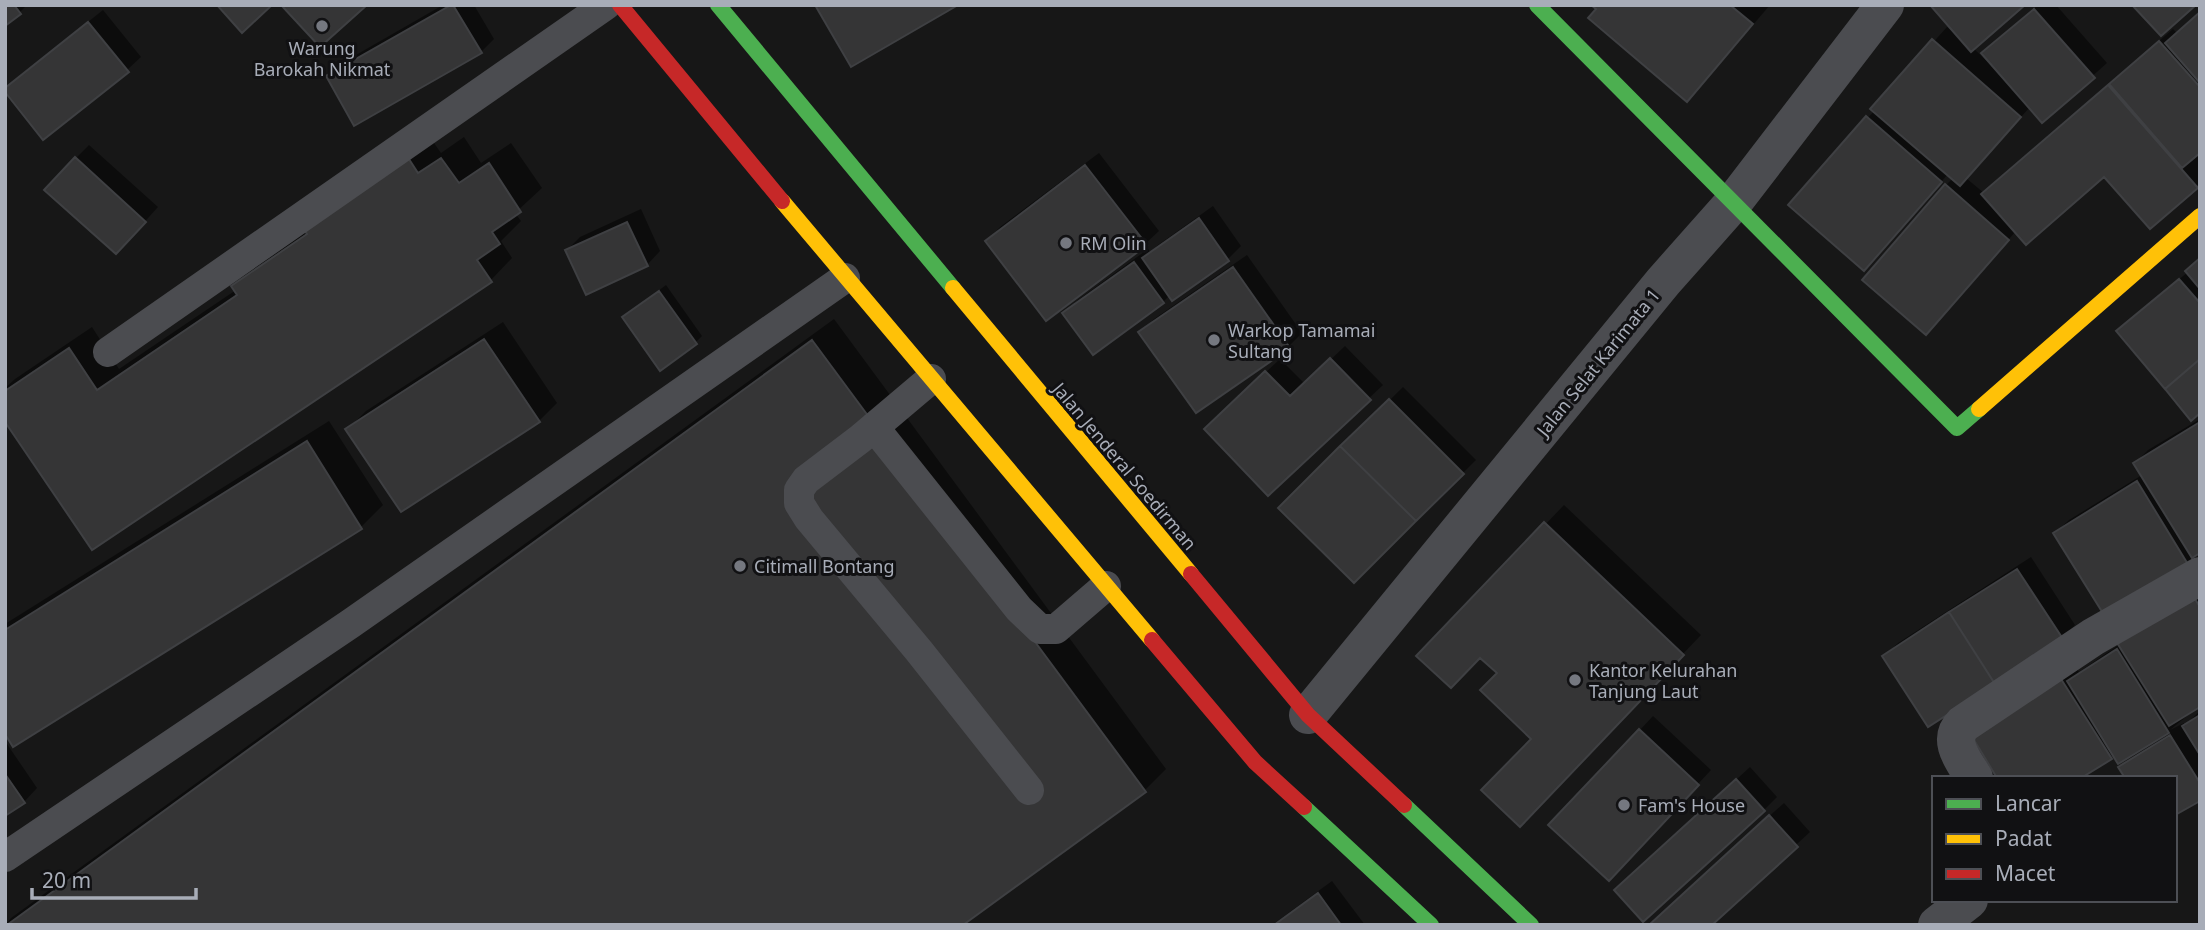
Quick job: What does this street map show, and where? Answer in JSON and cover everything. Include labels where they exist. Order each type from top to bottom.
[{"type":"street","points":[[620,5],[845,278],[1255,762],[1426,923]]},
{"type":"street","name":"Jalan Jenderal Soedirman","points":[[718,5],[1308,715],[1531,925]]},
{"type":"street","points":[[1537,5],[1957,428],[2200,216]]},
{"type":"street","name":"Jalan Selat Karimata 1","points":[[1308,715],[1655,293],[1733,203],[1885,5]]},
{"type":"street","points":[[1973,776],[1957,748],[1955,738],[1957,730],[1963,724],[2093,637],[2200,576]]},
{"type":"street","points":[[1937,925],[1966,902]]},
{"type":"lane","points":[[107,352],[606,5]]},
{"type":"lane","points":[[5,857],[350,624],[845,278]]},
{"type":"lane","points":[[931,379],[806,480],[799,490],[799,503],[809,519],[919,651],[1029,790]]},
{"type":"lane","points":[[874,427],[1018,609],[1040,629],[1056,629],[1106,586]]},
{"type":"building","points":[[5,5],[14,5],[21,14],[5,26]]},
{"type":"building","name":"Warung Barokah Nikmat","points":[[217,5],[272,5],[242,33]]},
{"type":"building","name":"Warung Barokah Nikmat","points":[[281,5],[367,5],[320,47]]},
{"type":"building","points":[[451,5],[482,53],[354,126],[326,76]]},
{"type":"building","points":[[815,5],[958,5],[851,67]]},
{"type":"building","points":[[1591,5],[1730,5],[1753,24],[1687,102],[1588,18],[1596,9]]},
{"type":"building","points":[[1930,5],[2025,5],[1971,52]]},
{"type":"building","points":[[2132,5],[2196,5],[2161,36]]},
{"type":"building","points":[[2034,9],[2095,78],[2042,123],[1981,53]]},
{"type":"building","points":[[2200,12],[2200,83],[2165,43]]},
{"type":"building","points":[[88,22],[129,72],[43,140],[5,92],[5,88]]},
{"type":"building","points":[[1932,39],[2021,117],[1960,186],[1870,109]]},
{"type":"building","points":[[2159,41],[2200,87],[2200,153],[2182,168],[2109,84]]},
{"type":"building","points":[[2108,85],[2198,188],[2150,229],[2104,177],[2026,245],[1981,194]]},
{"type":"building","points":[[1866,116],[1942,182],[1864,271],[1788,205]]},
{"type":"building","points":[[407,156],[418,173],[441,158],[459,183],[489,163],[521,212],[492,232],[500,244],[477,260],[492,282],[92,550],[5,422],[5,391],[69,348],[97,390],[237,295],[231,286],[307,234],[302,227]]},
{"type":"building","points":[[75,157],[146,222],[116,254],[44,190]]},
{"type":"building","name":"RM Olin","points":[[1085,165],[1147,245],[1046,321],[985,241]]},
{"type":"building","points":[[1945,184],[2009,240],[1926,335],[1862,280]]},
{"type":"building","points":[[1199,218],[1229,261],[1172,301],[1142,258]]},
{"type":"building","points":[[627,222],[648,266],[586,295],[565,250]]},
{"type":"building","points":[[2200,258],[2200,289],[2185,271]]},
{"type":"building","points":[[1134,262],[1164,303],[1093,355],[1062,313]]},
{"type":"building","name":"Warkop Tamamai Sultang","points":[[1233,267],[1290,348],[1196,413],[1138,332]]},
{"type":"building","points":[[2179,279],[2200,303],[2200,359],[2165,389],[2116,331]]},
{"type":"building","points":[[659,291],[697,344],[660,371],[622,317]]},
{"type":"building","points":[[484,339],[540,422],[401,512],[345,429]]},
{"type":"building","name":"Citimall Bontang","points":[[812,340],[1146,792],[963,925],[7,925]]},
{"type":"building","points":[[1330,358],[1371,400],[1268,496],[1204,429],[1265,371],[1290,396]]},
{"type":"building","points":[[2200,359],[2200,413],[2191,421],[2165,389]]},
{"type":"building","points":[[1389,399],[1464,474],[1416,521],[1340,446]]},
{"type":"building","points":[[2200,422],[2200,553],[2192,558],[2133,463]]},
{"type":"building","points":[[307,441],[362,529],[13,747],[5,734],[5,630]]},
{"type":"building","points":[[1340,446],[1416,521],[1354,583],[1278,508]]},
{"type":"building","points":[[2137,481],[2189,566],[2106,618],[2053,533]]},
{"type":"building","name":"Kantor Kelurahan Tanjung Laut","points":[[1544,522],[1684,655],[1520,827],[1481,790],[1531,739],[1480,690],[1497,673],[1480,658],[1451,688],[1416,656]]},
{"type":"building","points":[[2017,569],[2063,639],[1995,684],[1949,612]]},
{"type":"building","points":[[2190,591],[2200,607],[2200,707],[2169,726],[2114,638]]},
{"type":"building","points":[[1949,612],[1995,684],[1928,727],[1882,656]]},
{"type":"building","points":[[2117,649],[2169,733],[2118,764],[2067,681]]},
{"type":"building","points":[[2061,679],[2112,759],[2084,776],[1996,776],[1971,735]]},
{"type":"building","points":[[2200,715],[2200,755],[2182,726]]},
{"type":"building","name":"Fam's House","points":[[1639,729],[1699,785],[1609,881],[1548,825]]},
{"type":"building","points":[[2170,735],[2200,783],[2200,801],[2177,814],[2177,776],[2124,776],[2118,767]]},
{"type":"building","points":[[5,774],[25,803],[5,816]]},
{"type":"building","points":[[1736,779],[1765,811],[1643,922],[1614,890]]},
{"type":"building","points":[[1769,815],[1798,847],[1712,925],[1649,925]]},
{"type":"building","points":[[1318,893],[1341,925],[1274,925]]},
{"type":"traffic: fast","points":[[718,5],[953,288]]},
{"type":"traffic: fast","points":[[1537,5],[1957,428],[1979,409]]},
{"type":"traffic: fast","points":[[1404,805],[1531,925]]},
{"type":"traffic: fast","points":[[1304,807],[1431,925]]},
{"type":"traffic: slow","points":[[782,201],[1152,640]]},
{"type":"traffic: slow","points":[[1979,409],[2200,216]]},
{"type":"traffic: slow","points":[[953,288],[1191,574]]},
{"type":"traffic: jam","points":[[620,5],[782,201]]},
{"type":"traffic: jam","points":[[1191,574],[1308,715],[1404,805]]},
{"type":"traffic: jam","points":[[1152,640],[1255,762],[1304,807]]},
{"type":"place","name":"Warung Barokah Nikmat","points":[[322,26]]},
{"type":"place","name":"RM Olin","points":[[1066,243]]},
{"type":"place","name":"Warkop Tamamai Sultang","points":[[1214,340]]},
{"type":"place","name":"Citimall Bontang","points":[[740,566]]},
{"type":"place","name":"Kantor Kelurahan Tanjung Laut","points":[[1575,680]]},
{"type":"place","name":"Fam's House","points":[[1624,805]]}]
